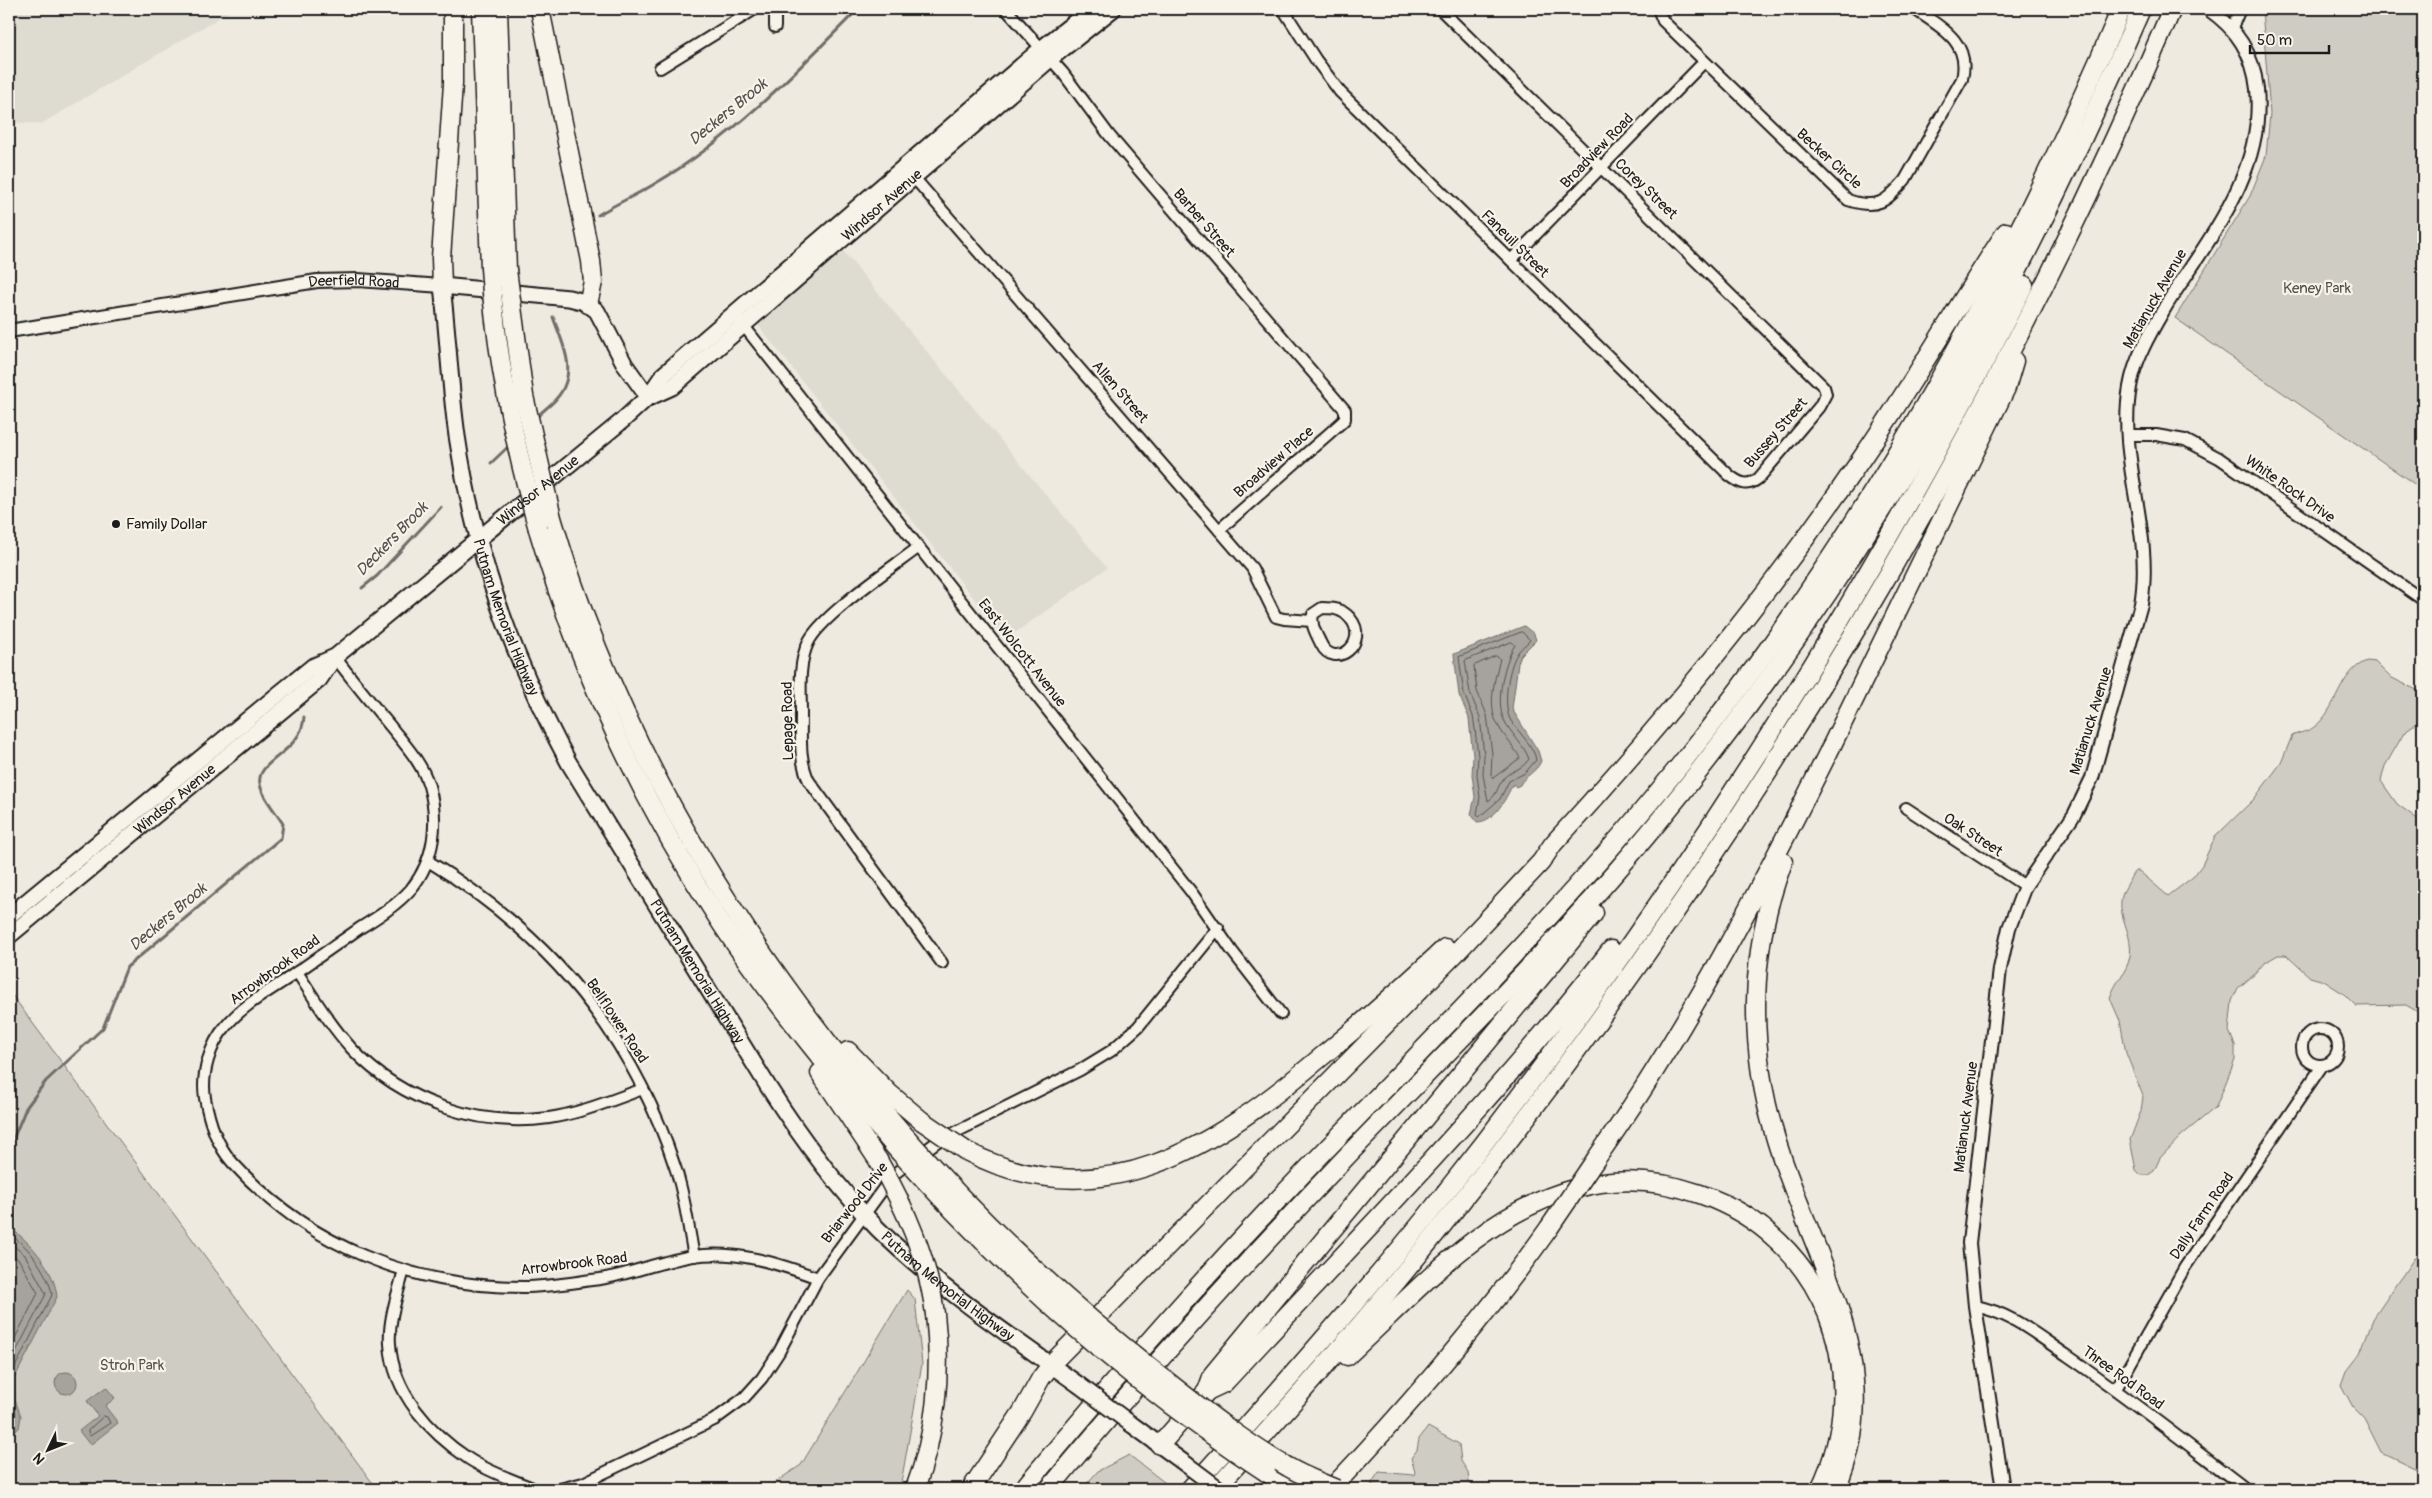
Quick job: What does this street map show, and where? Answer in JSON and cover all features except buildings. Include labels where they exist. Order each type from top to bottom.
[{"type":"highway","points":[[442,286],[441,258],[454,76],[453,9]]},
{"type":"highway","points":[[481,9],[498,269],[537,463],[552,518],[588,627],[639,747],[748,947],[764,990],[878,1160],[898,1195],[918,1243],[931,1285],[936,1314],[939,1361],[936,1398],[929,1441],[915,1489]]},
{"type":"highway","points":[[498,9],[498,269],[496,336],[506,397],[538,530],[568,624],[616,737],[676,850],[748,947],[830,1046],[901,1142],[969,1228],[1070,1322],[1177,1409],[1292,1489]]},
{"type":"highway","points":[[540,9],[591,261],[593,282],[588,304]]},
{"type":"highway","points":[[1023,1489],[1111,1384],[1223,1259],[1560,906],[1633,822],[1705,734],[1800,602],[1885,470],[1962,336],[2045,176],[2121,9]]},
{"type":"highway","points":[[1049,1489],[1185,1330],[1316,1189],[1543,952],[1612,876],[1686,788],[1770,677],[1816,613],[1923,443],[1973,355],[2050,208],[2096,113],[2141,9]]},
{"type":"highway","points":[[1190,1489],[1334,1326],[1476,1153],[1623,953],[1701,839],[1771,731],[1878,552],[1979,372],[2093,143],[2152,9]]},
{"type":"highway","points":[[1217,1489],[1387,1293],[1482,1175],[1602,1015],[1690,889],[1792,733],[1893,566],[1950,465],[2017,338],[2108,155],[2172,9]]},
{"type":"highway","points":[[970,1489],[1051,1365],[1453,956],[1541,862],[1554,844],[1681,700],[1801,544],[1884,425],[2002,237],[2045,176]]},
{"type":"highway","points":[[1331,1489],[1438,1372],[1480,1321],[1549,1228],[1653,1073],[1714,970],[1809,790],[2006,388],[2017,338]]},
{"type":"highway","points":[[1160,1446],[1208,1391],[1224,1383],[1452,1139],[1516,1066],[1617,942],[1691,842],[1740,770],[1771,731]]},
{"type":"highway","points":[[1208,1391],[1213,1374],[1589,918],[1658,831],[1686,788]]},
{"type":"highway","points":[[1809,790],[1804,812],[1776,881],[1763,931],[1756,984],[1756,1039],[1763,1088],[1776,1138],[1844,1323],[1854,1365],[1856,1392],[1854,1424],[1848,1456],[1836,1489]]},
{"type":"highway","points":[[748,947],[777,965],[855,1059],[922,1121],[966,1151],[994,1164],[1027,1174],[1081,1180],[1112,1176],[1145,1168],[1202,1144],[1252,1112],[1343,1039],[1415,976],[1536,858],[1554,844]]},
{"type":"highway","points":[[901,1142],[1086,1316],[1190,1399],[1320,1489]]},
{"type":"highway","points":[[1308,1384],[1346,1357],[1418,1286],[1451,1258],[1491,1229],[1530,1206],[1566,1191],[1603,1183],[1637,1181],[1676,1187],[1706,1196],[1731,1207],[1772,1235],[1804,1272],[1826,1308],[1838,1346],[1843,1398],[1837,1446],[1820,1489]]},
{"type":"highway","points":[[1289,1468],[1336,1489]]},
{"type":"highway","points":[[1266,1472],[1286,1489]]},
{"type":"main road","name":"Windsor Avenue","points":[[9,936],[79,878],[265,714],[312,667],[334,657],[478,540],[648,397],[672,386],[738,319],[1046,54],[1091,9]]},
{"type":"main road","name":"Windsor Avenue","points":[[1046,54],[1113,9]]},
{"type":"main road","name":"Deerfield Road","points":[[442,286],[569,298],[588,304]]},
{"type":"main road","name":"Putnam Memorial Highway","points":[[442,286],[457,435],[478,540],[492,588],[517,656],[540,708],[569,763],[793,1125],[824,1168],[864,1213],[932,1276],[1217,1489]]},
{"type":"main road","points":[[588,304],[600,315],[625,365],[648,397]]},
{"type":"main road","name":"Windsor Avenue","points":[[9,916],[72,864],[265,714]]},
{"type":"main road","points":[[72,864],[79,878]]},
{"type":"street","points":[[660,68],[755,9]]},
{"type":"street","points":[[775,9],[775,27]]},
{"type":"street","name":"Barber Street","points":[[1006,9],[1046,54],[1144,176],[1329,388],[1343,405],[1346,415]]},
{"type":"street","name":"Faneuil Street","points":[[1283,9],[1316,60],[1340,92],[1729,475],[1744,484]]},
{"type":"street","name":"Corey Street","points":[[1440,9],[1820,380],[1826,394]]},
{"type":"street","name":"Becker Circle","points":[[1658,9],[1663,21],[1848,200],[1866,206],[1882,202],[1893,194],[1904,180],[1962,80],[1965,66],[1959,44],[1940,27],[1914,9]]},
{"type":"street","name":"Matianuck Avenue","points":[[2003,1489],[1975,1306],[1970,1255],[1970,1229],[2004,946],[2014,912],[2025,886],[2074,815],[2092,778],[2109,726],[2141,604],[2144,578],[2144,550],[2128,435],[2129,394],[2142,350],[2164,310],[2237,194],[2253,152],[2258,121],[2256,83],[2246,48],[2232,28],[2208,9]]},
{"type":"street","points":[[2232,28],[2240,9]]},
{"type":"street","name":"Broadview Road","points":[[1511,260],[1704,62]]},
{"type":"street","name":"Allen Street","points":[[909,172],[1219,530],[1256,575],[1275,615],[1284,620],[1312,621]]},
{"type":"street","name":"Deerfield Road","points":[[9,331],[317,281],[358,280],[442,286]]},
{"type":"street","name":"East Wolcott Avenue","points":[[738,319],[1218,928],[1232,951],[1281,1014]]},
{"type":"street","name":"Bussey Street","points":[[1744,484],[1752,484],[1759,478],[1819,407],[1826,394]]},
{"type":"street","name":"Broadview Place","points":[[1219,530],[1341,423],[1346,415]]},
{"type":"street","name":"White Rock Drive","points":[[2128,435],[2156,435],[2185,440],[2219,458],[2423,600]]},
{"type":"street","name":"Lepage Road","points":[[919,547],[829,617],[813,633],[805,649],[802,668],[801,750],[804,772],[809,781],[942,963]]},
{"type":"street","points":[[1338,609],[1354,622],[1358,631],[1358,638],[1345,652],[1338,656],[1329,654],[1323,648],[1312,621],[1313,612],[1317,610],[1338,609]]},
{"type":"street","name":"Arrowbrook Road","points":[[334,657],[418,760],[428,785],[434,811],[434,836],[428,861],[411,889],[387,910],[247,1006],[225,1026],[215,1043],[206,1067],[204,1092],[214,1134],[226,1154],[251,1183],[291,1217],[324,1236],[365,1256],[404,1270],[462,1283],[527,1287],[621,1275],[694,1256],[749,1257],[768,1260],[818,1278]]},
{"type":"street","name":"Oak Street","points":[[1906,808],[2025,886]]},
{"type":"street","name":"Bellflower Road","points":[[428,861],[467,884],[511,920],[555,961],[594,1009],[621,1048],[660,1125],[676,1169],[694,1256]]},
{"type":"street","name":"Briarwood Drive","points":[[560,1489],[583,1483],[727,1412],[744,1398],[762,1378],[779,1352],[818,1278],[894,1174],[922,1151],[956,1131],[1080,1070],[1111,1051],[1138,1027],[1218,928]]},
{"type":"street","points":[[297,972],[352,1049],[392,1084],[429,1101],[466,1114],[500,1119],[548,1118],[589,1108],[643,1089]]},
{"type":"street","name":"Dally Farm Road","points":[[2116,1389],[2185,1267],[2322,1066]]},
{"type":"street","points":[[404,1270],[391,1321],[389,1343],[399,1382],[410,1402],[428,1424],[470,1460],[534,1489]]},
{"type":"street","name":"Three Rod Road","points":[[1975,1306],[1995,1309],[2017,1322],[2116,1389],[2246,1489]]},
{"type":"shaded area","points":[[9,9],[234,9],[41,124],[9,122]]},
{"type":"shaded area","points":[[843,251],[1107,568],[1006,639],[758,325]]},
{"type":"green space","name":"Keney Park","points":[[2262,9],[2423,9],[2423,490],[2175,318],[2250,196],[2266,156],[2270,114]]},
{"type":"green space","points":[[2367,661],[2375,662],[2390,677],[2423,693],[2423,711],[2416,724],[2404,733],[2385,766],[2381,781],[2397,804],[2423,823],[2423,1015],[2406,1005],[2356,1006],[2344,994],[2324,981],[2310,977],[2286,955],[2278,955],[2264,963],[2255,974],[2238,988],[2232,1001],[2229,1031],[2235,1045],[2235,1060],[2216,1107],[2181,1136],[2160,1158],[2154,1171],[2148,1175],[2141,1175],[2136,1170],[2130,1140],[2141,1111],[2143,1096],[2126,1053],[2120,1021],[2110,998],[2130,956],[2129,937],[2122,912],[2122,894],[2135,871],[2139,871],[2168,896],[2193,877],[2202,865],[2215,837],[2254,799],[2281,763],[2292,736],[2312,729],[2322,720],[2350,673]]},
{"type":"green space","name":"Stroh Park","points":[[9,991],[377,1489],[15,1489],[9,1484]]},
{"type":"green space","points":[[2423,1245],[2423,1472],[2381,1452],[2364,1418],[2353,1407],[2341,1385],[2346,1371],[2360,1353],[2373,1319]]},
{"type":"green space","points":[[907,1290],[915,1299],[922,1364],[900,1489],[765,1489],[801,1465]]},
{"type":"green space","points":[[1428,1427],[1459,1444],[1461,1461],[1468,1472],[1469,1482],[1475,1489],[1381,1489],[1371,1484],[1379,1472],[1414,1475],[1415,1472],[1411,1458],[1417,1450],[1419,1439]]},
{"type":"green space","points":[[1129,1455],[1173,1489],[1082,1489],[1098,1471]]},
{"type":"water","points":[[1524,626],[1534,634],[1536,640],[1521,655],[1518,663],[1512,709],[1538,751],[1541,761],[1537,768],[1520,785],[1516,787],[1513,784],[1494,814],[1483,821],[1477,822],[1471,814],[1475,797],[1469,718],[1459,695],[1454,654]]},
{"type":"water","points":[[13,1230],[42,1259],[52,1278],[57,1297],[14,1379],[15,1400],[21,1416],[19,1428],[9,1437],[9,1231]]},
{"type":"water","points":[[66,1372],[74,1375],[77,1383],[74,1391],[66,1394],[58,1391],[55,1383],[58,1375]]},
{"type":"water","points":[[106,1387],[115,1398],[105,1406],[118,1423],[90,1445],[79,1431],[98,1416],[87,1401]]},
{"type":"waterway","name":"Deckers Brook","points":[[598,215],[656,183],[711,146],[787,80],[858,9]]},
{"type":"waterway","name":"Deckers Brook","points":[[536,418],[556,399],[567,379],[567,359],[553,317]]},
{"type":"waterway","name":"Deckers Brook","points":[[491,463],[511,444]]},
{"type":"waterway","name":"Deckers Brook","points":[[362,588],[377,576],[441,507]]},
{"type":"waterway","name":"Deckers Brook","points":[[9,1149],[26,1108],[46,1081],[103,1028],[127,967],[281,838],[283,824],[263,794],[260,776],[264,768],[296,739],[304,717]]},
{"type":"place","name":"Family Dollar","points":[[116,524]]}]
